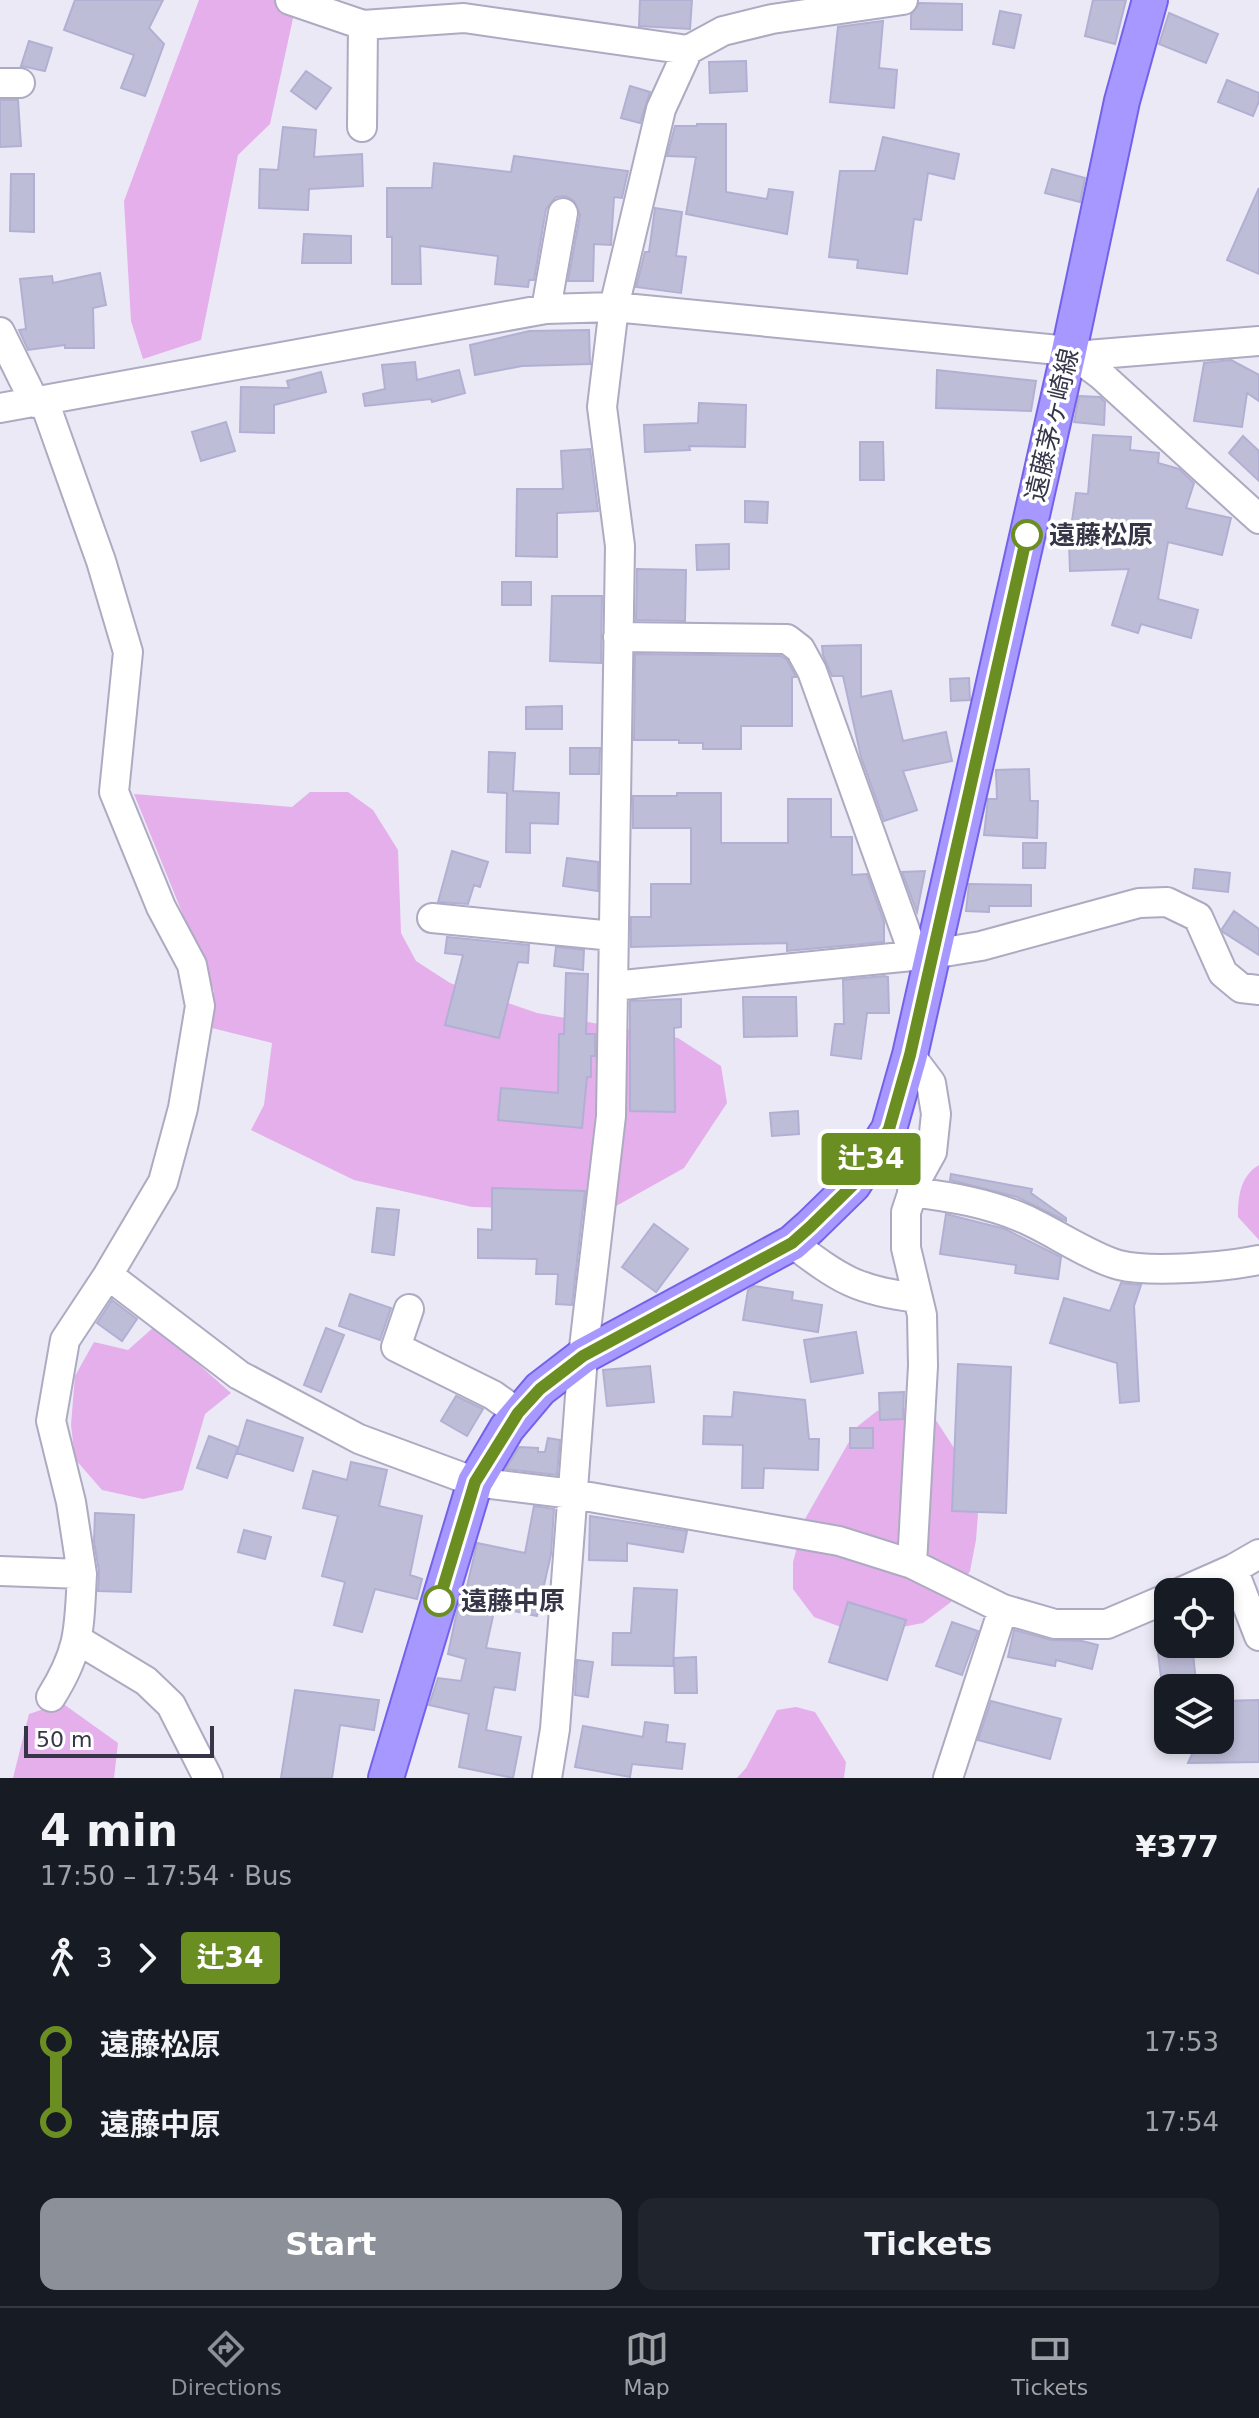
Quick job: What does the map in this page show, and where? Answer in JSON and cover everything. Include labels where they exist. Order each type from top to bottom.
[{"type":"main road","name":"遠藤茅ヶ崎線","points":[[386,1778],[475,1482],[518,1413],[540,1389],[583,1356],[792,1243],[853,1185],[889,1129],[910,1055],[923,955],[1072,354],[1122,101],[1150,0]]},
{"type":"street","points":[[290,0],[363,25],[464,18],[688,50],[723,31],[772,19],[903,0]]},
{"type":"street","points":[[362,127],[363,25]]},
{"type":"street","points":[[547,1778],[555,1729],[583,1356],[611,1116],[620,546],[602,407],[614,307],[661,109],[688,50]]},
{"type":"street","points":[[546,309],[563,213]]},
{"type":"street","points":[[0,408],[546,309],[614,307],[1072,354],[1259,341]]},
{"type":"street","points":[[0,332],[40,402],[101,561],[128,652],[114,792],[161,907],[192,965],[200,1006],[183,1108],[163,1182],[65,1340],[51,1421],[71,1502],[82,1574],[78,1640],[68,1671],[51,1697]]},
{"type":"street","points":[[1072,354],[1101,375],[1259,519]]},
{"type":"street","points":[[618,637],[787,639],[800,649],[812,671],[923,955]]},
{"type":"street","points":[[613,986],[923,955],[995,943],[1139,903],[1167,902],[1198,917],[1223,973],[1241,988],[1259,990]]},
{"type":"street","points":[[432,918],[613,936]]},
{"type":"street","points":[[910,1055],[931,1083],[936,1114],[932,1152],[912,1192],[906,1212],[906,1248],[922,1315],[923,1366],[912,1564]]},
{"type":"street","points":[[912,1192],[972,1200],[1023,1218],[1116,1265],[1142,1269],[1242,1264],[1259,1260]]},
{"type":"street","points":[[792,1243],[829,1271],[855,1285],[879,1293],[918,1298]]},
{"type":"street","points":[[108,1275],[239,1375],[359,1439],[475,1482],[573,1494],[839,1541],[912,1564],[1003,1609],[1055,1624],[1107,1624],[1154,1604]]},
{"type":"street","points":[[409,1309],[396,1347],[493,1395],[518,1413]]},
{"type":"street","points":[[1213,1578],[1259,1554]]},
{"type":"street","points":[[1233,1569],[1259,1636]]},
{"type":"street","points":[[0,1571],[82,1574]]},
{"type":"street","points":[[948,1778],[1003,1609]]},
{"type":"street","points":[[78,1640],[146,1681],[171,1705],[208,1778]]},
{"type":"shaded area","points":[[199,0],[297,0],[270,124],[238,155],[201,340],[143,359],[131,321],[124,201]]},
{"type":"shaded area","points":[[310,792],[348,792],[373,810],[398,850],[401,933],[416,961],[450,983],[537,1013],[678,1038],[721,1066],[727,1103],[684,1168],[609,1210],[472,1207],[354,1180],[251,1130],[264,1105],[272,1043],[212,1028],[214,991],[134,794],[292,807]]},
{"type":"shaded area","points":[[1259,1165],[1259,1240],[1238,1217],[1244,1181]]},
{"type":"shaded area","points":[[155,1326],[231,1393],[205,1414],[183,1490],[143,1499],[102,1490],[75,1459],[71,1425],[75,1376],[94,1342],[128,1350]]},
{"type":"shaded area","points":[[898,1408],[930,1411],[980,1488],[970,1571],[951,1602],[923,1623],[886,1630],[849,1630],[814,1617],[793,1589],[793,1562],[805,1519],[858,1426],[877,1411]]},
{"type":"shaded area","points":[[62,1703],[118,1743],[114,1778],[13,1778],[29,1714]]},
{"type":"shaded area","points":[[796,1707],[815,1712],[846,1762],[844,1778],[737,1778],[746,1768],[777,1710]]},
{"type":"building","points":[[75,0],[163,0],[149,28],[164,44],[145,96],[121,88],[134,55],[64,30]]},
{"type":"building","points":[[640,0],[692,0],[690,29],[639,26]]},
{"type":"building","points":[[1093,0],[1126,0],[1115,44],[1085,36]]},
{"type":"building","points":[[919,3],[962,4],[962,30],[911,29],[911,15]]},
{"type":"building","points":[[1000,11],[1021,15],[1014,48],[993,44]]},
{"type":"building","points":[[1169,13],[1218,34],[1206,63],[1159,44]]},
{"type":"building","points":[[883,21],[879,68],[897,70],[894,108],[830,102],[838,27]]},
{"type":"building","points":[[29,41],[52,48],[45,71],[21,66]]},
{"type":"building","points":[[746,61],[747,91],[710,93],[709,62]]},
{"type":"building","points":[[306,71],[331,88],[316,109],[291,91]]},
{"type":"building","points":[[1227,80],[1259,93],[1253,116],[1218,102]]},
{"type":"building","points":[[630,86],[650,92],[640,123],[621,118]]},
{"type":"building","points":[[0,100],[18,100],[21,146],[0,147]]},
{"type":"building","points":[[726,124],[726,192],[767,199],[769,189],[793,192],[787,234],[686,214],[696,157],[667,156],[675,126]]},
{"type":"building","points":[[283,127],[316,130],[314,157],[362,154],[363,186],[309,189],[308,210],[259,208],[260,169],[278,170]]},
{"type":"building","points":[[883,137],[959,154],[954,179],[928,173],[921,220],[914,219],[907,274],[857,268],[858,260],[829,257],[840,171],[875,171]]},
{"type":"building","points":[[514,156],[628,171],[622,198],[614,197],[611,245],[594,244],[593,281],[568,281],[580,215],[574,201],[565,196],[556,197],[546,209],[534,280],[529,280],[528,287],[495,284],[498,256],[420,246],[421,284],[392,284],[392,237],[387,237],[387,188],[432,188],[434,163],[511,172]]},
{"type":"building","points":[[1052,169],[1085,178],[1080,202],[1045,193]]},
{"type":"building","points":[[11,174],[34,174],[34,232],[10,231]]},
{"type":"building","points":[[1259,188],[1259,274],[1227,260]]},
{"type":"building","points":[[655,208],[682,212],[676,256],[686,257],[681,293],[636,287],[645,252],[649,252]]},
{"type":"building","points":[[304,234],[351,236],[351,263],[302,263]]},
{"type":"building","points":[[100,273],[106,305],[93,308],[94,348],[65,348],[65,345],[28,350],[19,330],[26,329],[20,279],[52,276],[53,283]]},
{"type":"building","points":[[589,330],[590,364],[522,366],[475,375],[470,345],[529,331]]},
{"type":"building","points":[[1231,360],[1259,375],[1259,401],[1247,393],[1242,427],[1194,421],[1204,363]]},
{"type":"building","points":[[415,362],[417,380],[459,370],[465,393],[432,402],[431,399],[365,406],[363,394],[385,389],[382,365]]},
{"type":"building","points":[[937,370],[1036,381],[1031,411],[936,408]]},
{"type":"building","points":[[321,372],[326,392],[274,405],[274,433],[240,432],[241,387],[289,388],[287,381]]},
{"type":"building","points":[[1079,396],[1100,397],[1105,402],[1104,425],[1074,422]]},
{"type":"building","points":[[699,403],[746,405],[745,447],[689,446],[690,450],[645,452],[644,425],[698,423]]},
{"type":"building","points":[[226,422],[235,451],[201,461],[192,432]]},
{"type":"building","points":[[1093,435],[1131,437],[1130,450],[1159,453],[1158,463],[1179,469],[1194,483],[1186,508],[1231,518],[1222,555],[1168,542],[1158,599],[1198,610],[1191,638],[1141,624],[1138,633],[1112,625],[1129,569],[1070,571],[1069,542],[1076,493],[1088,494]]},
{"type":"building","points":[[1243,436],[1259,451],[1259,481],[1229,453]]},
{"type":"building","points":[[860,442],[883,442],[884,480],[860,480]]},
{"type":"building","points":[[590,449],[598,511],[557,513],[557,557],[516,556],[517,489],[563,489],[561,451]]},
{"type":"building","points":[[745,501],[768,502],[767,523],[745,522]]},
{"type":"building","points":[[729,544],[729,569],[697,570],[696,545]]},
{"type":"building","points":[[637,569],[686,570],[685,621],[636,620]]},
{"type":"building","points":[[502,582],[531,582],[531,605],[502,605]]},
{"type":"building","points":[[552,596],[602,596],[601,663],[550,661]]},
{"type":"building","points":[[861,645],[861,697],[891,691],[903,741],[946,732],[952,761],[903,771],[917,810],[884,821],[861,757],[843,676],[832,676],[822,646]]},
{"type":"building","points":[[635,654],[781,656],[787,660],[796,677],[792,677],[792,726],[741,726],[741,749],[703,749],[703,743],[679,743],[679,740],[634,740]]},
{"type":"building","points":[[969,678],[970,700],[951,701],[950,679]]},
{"type":"building","points":[[562,706],[562,729],[526,729],[526,707]]},
{"type":"building","points":[[570,748],[600,748],[599,774],[570,774]]},
{"type":"building","points":[[489,752],[515,753],[513,791],[559,793],[558,824],[530,823],[530,853],[506,852],[507,793],[488,792]]},
{"type":"building","points":[[1029,769],[1030,801],[1038,801],[1037,838],[984,835],[988,799],[997,799],[996,770]]},
{"type":"building","points":[[677,793],[721,793],[721,843],[788,843],[788,799],[831,799],[831,837],[852,837],[852,875],[867,874],[884,922],[884,942],[787,951],[787,943],[631,947],[631,917],[651,917],[651,884],[691,884],[691,828],[633,828],[633,796],[677,796]]},
{"type":"building","points":[[1023,843],[1046,843],[1045,868],[1023,868]]},
{"type":"building","points":[[452,851],[488,862],[480,887],[474,885],[468,904],[438,902]]},
{"type":"building","points":[[567,858],[598,862],[598,891],[563,886]]},
{"type":"building","points":[[1195,869],[1230,873],[1228,892],[1193,888]]},
{"type":"building","points":[[925,871],[917,912],[902,872]]},
{"type":"building","points":[[969,884],[1031,885],[1031,906],[989,906],[989,912],[966,911]]},
{"type":"building","points":[[1234,911],[1259,929],[1259,955],[1223,932]]},
{"type":"building","points":[[447,937],[529,945],[528,963],[518,962],[499,1038],[445,1025],[463,955],[445,953]]},
{"type":"building","points":[[556,947],[584,950],[583,970],[554,966]]},
{"type":"building","points":[[566,973],[588,974],[586,1034],[595,1034],[595,1056],[591,1056],[591,1077],[587,1077],[582,1128],[498,1120],[501,1088],[558,1093],[559,1034],[564,1034]]},
{"type":"building","points":[[888,977],[889,1013],[867,1013],[861,1059],[831,1055],[835,1024],[844,1024],[843,980]]},
{"type":"building","points":[[743,997],[796,997],[797,1036],[744,1037]]},
{"type":"building","points":[[681,999],[681,1027],[674,1028],[675,1112],[630,1111],[630,1001]]},
{"type":"building","points":[[798,1111],[799,1134],[772,1136],[770,1113]]},
{"type":"building","points":[[951,1174],[1032,1189],[1031,1193],[1066,1221],[1017,1197],[950,1180]]},
{"type":"building","points":[[492,1188],[585,1191],[572,1305],[556,1304],[558,1274],[536,1274],[537,1259],[478,1258],[478,1229],[492,1230]]},
{"type":"building","points":[[377,1208],[399,1210],[394,1255],[372,1252]]},
{"type":"building","points":[[946,1214],[1005,1229],[1061,1257],[1058,1279],[1015,1273],[1016,1265],[940,1254]]},
{"type":"building","points":[[654,1224],[688,1249],[656,1292],[622,1267]]},
{"type":"building","points":[[1121,1283],[1141,1285],[1134,1306],[1139,1401],[1120,1403],[1117,1363],[1050,1343],[1064,1298],[1110,1311]]},
{"type":"building","points":[[754,1286],[793,1292],[792,1300],[822,1305],[818,1332],[743,1320],[748,1290]]},
{"type":"building","points":[[350,1294],[391,1308],[380,1340],[339,1326]]},
{"type":"building","points":[[112,1300],[137,1319],[122,1341],[97,1323]]},
{"type":"building","points":[[326,1328],[344,1335],[321,1392],[304,1385]]},
{"type":"building","points":[[856,1332],[863,1373],[811,1382],[804,1340]]},
{"type":"building","points":[[958,1364],[1011,1367],[1006,1513],[952,1511]]},
{"type":"building","points":[[650,1366],[654,1402],[607,1406],[603,1370]]},
{"type":"building","points":[[734,1392],[805,1400],[809,1439],[819,1439],[818,1470],[764,1468],[763,1488],[742,1488],[743,1445],[703,1444],[704,1416],[732,1417]]},
{"type":"building","points":[[904,1392],[903,1419],[880,1420],[879,1393]]},
{"type":"building","points":[[456,1396],[483,1409],[467,1436],[441,1421]]},
{"type":"building","points":[[247,1420],[303,1438],[293,1471],[237,1453]]},
{"type":"building","points":[[850,1428],[873,1428],[873,1448],[850,1448]]},
{"type":"building","points":[[209,1436],[238,1447],[227,1478],[197,1468]]},
{"type":"building","points":[[548,1438],[560,1440],[557,1475],[506,1469],[519,1447],[538,1448],[538,1452],[545,1452]]},
{"type":"building","points":[[351,1462],[387,1470],[379,1506],[422,1516],[410,1575],[422,1579],[417,1599],[375,1589],[362,1632],[334,1625],[345,1582],[322,1576],[338,1516],[303,1508],[313,1471],[347,1480]]},
{"type":"building","points":[[534,1506],[554,1509],[551,1554],[537,1616],[495,1607],[486,1648],[520,1653],[515,1690],[494,1687],[486,1730],[521,1737],[513,1778],[459,1767],[469,1714],[429,1705],[438,1678],[461,1681],[466,1659],[448,1654],[477,1543],[525,1553]]},
{"type":"building","points":[[95,1513],[134,1515],[131,1592],[98,1591]]},
{"type":"building","points":[[590,1516],[687,1531],[683,1552],[627,1543],[627,1561],[589,1560]]},
{"type":"building","points":[[244,1530],[271,1537],[265,1559],[238,1552]]},
{"type":"building","points":[[634,1588],[677,1590],[673,1666],[612,1665],[613,1633],[631,1633]]},
{"type":"building","points":[[848,1602],[906,1620],[887,1680],[829,1662]]},
{"type":"building","points":[[952,1622],[978,1631],[962,1675],[936,1666]]},
{"type":"building","points":[[1014,1630],[1051,1640],[1098,1645],[1092,1669],[1056,1660],[1055,1666],[1008,1657]]},
{"type":"building","points":[[696,1657],[697,1693],[675,1693],[674,1658]]},
{"type":"building","points":[[1159,1658],[1193,1658],[1195,1674],[1161,1674]]},
{"type":"building","points":[[577,1660],[593,1662],[588,1697],[575,1695]]},
{"type":"building","points":[[295,1690],[379,1700],[374,1730],[340,1725],[332,1778],[281,1778]]},
{"type":"building","points":[[1259,1700],[1259,1762],[1188,1763],[1192,1754],[1234,1754],[1234,1701]]},
{"type":"building","points":[[991,1701],[1061,1719],[1050,1759],[978,1740]]},
{"type":"building","points":[[645,1722],[668,1725],[666,1742],[685,1744],[682,1769],[632,1764],[630,1777],[575,1767],[583,1726],[643,1737]]},
{"type":"bus line","name":"辻34","points":[[439,1601],[475,1482],[507,1428],[540,1389],[583,1356],[792,1243],[853,1185],[889,1129],[910,1055],[1027,535]]},
{"type":"place","name":"遠藤松原","points":[[1027,535]]},
{"type":"place","name":"遠藤中原","points":[[439,1601]]}]
